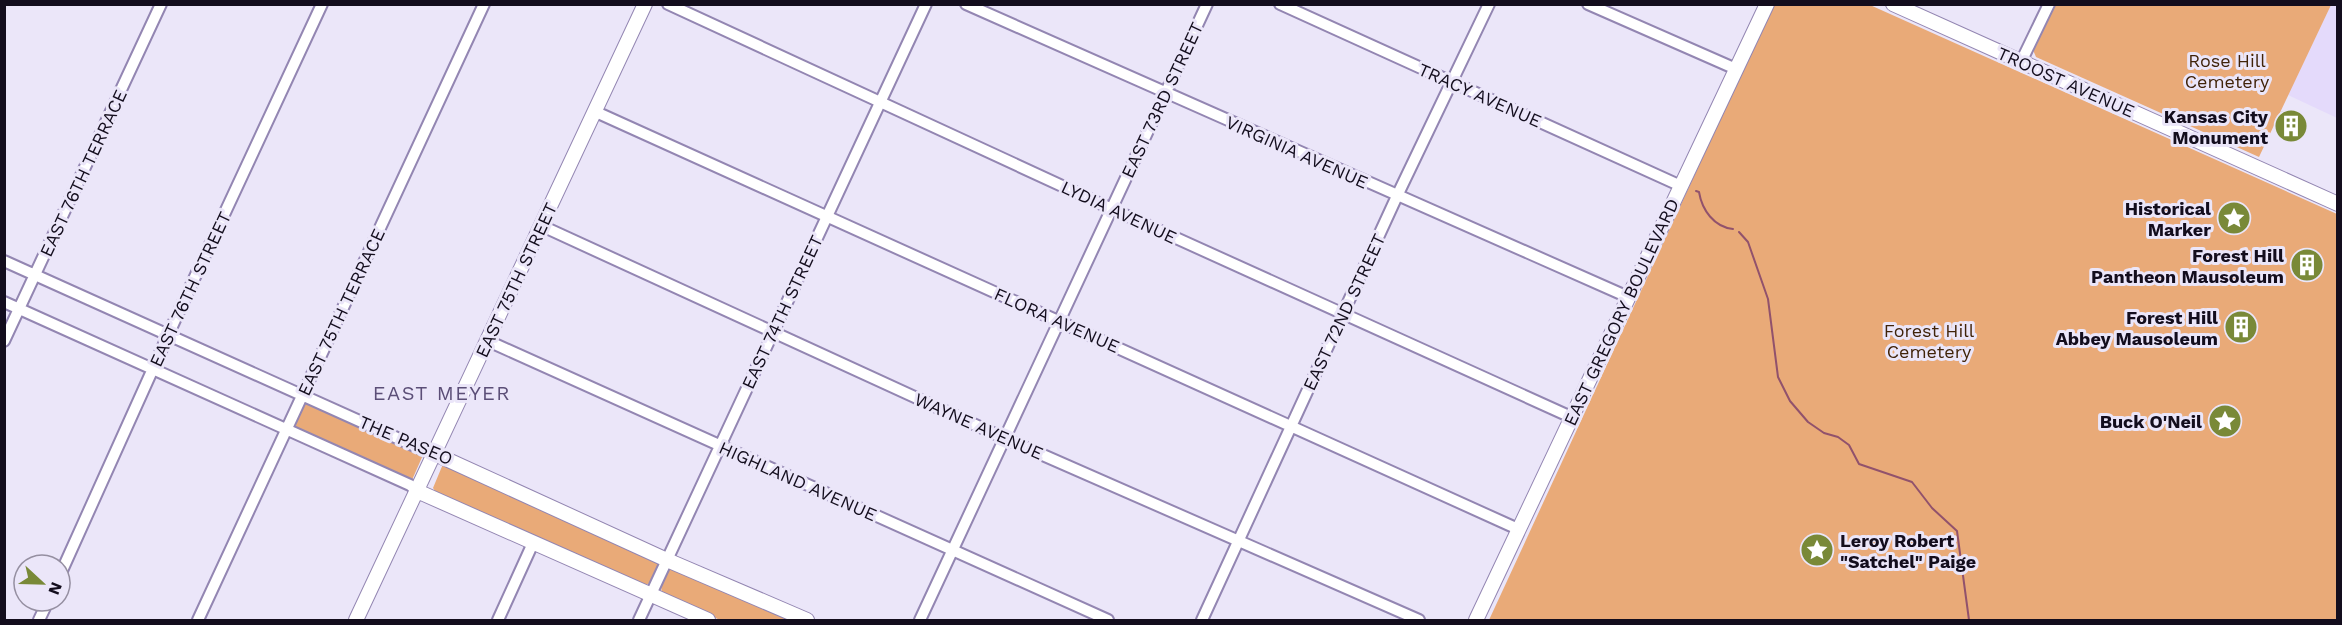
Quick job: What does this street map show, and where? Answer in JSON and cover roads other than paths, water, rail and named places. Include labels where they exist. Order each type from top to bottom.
[{"type":"main road","name":"EAST 75TH STREET","points":[[356,621],[645,4]]},
{"type":"main road","name":"EAST GREGORY BOULEVARD","points":[[1476,621],[1767,4]]},
{"type":"main road","name":"TROOST AVENUE","points":[[1893,4],[1908,8],[2021,62],[2337,204]]},
{"type":"main road","name":"THE PASEO","points":[[435,454],[807,621]]},
{"type":"main road","points":[[417,491],[708,621]]},
{"type":"street","name":"EAST 76TH TERRACE","points":[[4,341],[161,4]]},
{"type":"street","name":"EAST 76TH STREET","points":[[70,553],[168,335],[322,4]]},
{"type":"street","name":"EAST 75TH TERRACE","points":[[198,621],[484,4]]},
{"type":"street","name":"LYDIA AVENUE","points":[[668,4],[1571,417]]},
{"type":"street","name":"EAST 74TH STREET","points":[[639,621],[926,4]]},
{"type":"street","name":"VIRGINIA AVENUE","points":[[966,4],[1628,297]]},
{"type":"street","name":"EAST 73RD STREET","points":[[920,621],[1207,4]]},
{"type":"street","name":"TRACY AVENUE","points":[[1280,4],[1681,186]]},
{"type":"street","name":"EAST 72ND STREET","points":[[1202,621],[1397,196],[1489,4]]},
{"type":"street","points":[[1588,4],[1736,69]]},
{"type":"street","points":[[2021,62],[2049,4]]},
{"type":"street","name":"FLORA AVENUE","points":[[596,112],[1518,529]]},
{"type":"street","name":"WAYNE AVENUE","points":[[542,226],[1004,438],[1419,621]]},
{"type":"street","name":"THE PASEO","points":[[4,261],[435,454]]},
{"type":"street","points":[[4,302],[410,484],[417,491]]},
{"type":"street","name":"HIGHLAND AVENUE","points":[[488,341],[1108,621]]},
{"type":"street","points":[[498,621],[533,543]]},
{"type":"waterway","points":[[1696,191],[1699,192],[1710,216],[1720,225],[1733,229]]},
{"type":"waterway","points":[[1739,232],[1748,242],[1768,299],[1778,377],[1790,401],[1808,422],[1849,445],[1859,464],[1912,482],[1932,508],[1957,531],[1969,620]]},
{"type":"place","name":"Kansas City Monument","points":[[2291,126]]},
{"type":"place","name":"Historical Marker","points":[[2234,218]]},
{"type":"place","name":"Forest Hill Pantheon Mausoleum","points":[[2307,265]]},
{"type":"place","name":"Forest Hill Abbey Mausoleum","points":[[2241,327]]},
{"type":"place","name":"Buck O'Neil","points":[[2225,421]]},
{"type":"place","name":"Leroy Robert \"Satchel\" Paige","points":[[1817,550]]},
{"type":"district","name":"EAST MEYER","points":[[442,393]]},
{"type":"park label","name":"Rose Hill Cemetery","points":[[2227,70]]},
{"type":"park label","name":"Forest Hill Cemetery","points":[[1929,340]]}]
